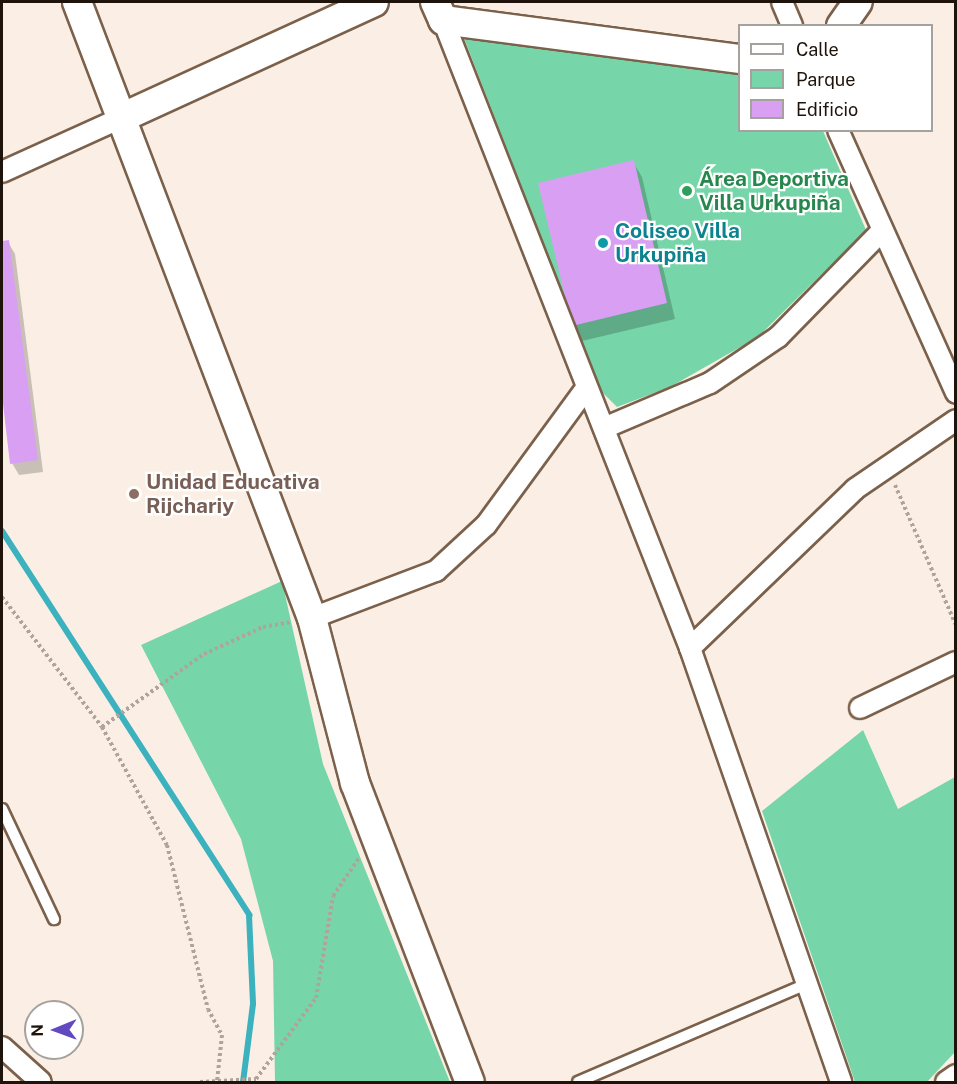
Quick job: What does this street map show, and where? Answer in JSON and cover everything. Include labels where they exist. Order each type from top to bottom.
[{"type":"street","points":[[76,2],[312,618],[355,783],[470,1083]]},
{"type":"street","points":[[2,172],[374,2]]},
{"type":"street","points":[[782,2],[791,24]]},
{"type":"street","points":[[842,24],[858,2]]},
{"type":"street","points":[[738,59],[439,11],[584,391],[604,428],[690,648],[841,1083]]},
{"type":"street","points":[[839,132],[881,232],[956,393]]},
{"type":"street","points":[[604,428],[710,383],[777,337],[881,232]]},
{"type":"street","points":[[312,618],[436,571],[486,525],[584,391]]},
{"type":"street","points":[[690,648],[855,489],[956,420]]},
{"type":"street","points":[[860,708],[956,662]]},
{"type":"street","points":[[2,1047],[41,1083]]},
{"type":"street","points":[[946,1083],[956,1075]]},
{"type":"lane","points":[[2,809],[54,920]]},
{"type":"lane","points":[[578,1083],[807,984]]},
{"type":"path","points":[[887,467],[956,625]]},
{"type":"path","points":[[2,597],[102,727],[167,845],[208,1008],[222,1035],[213,1078]]},
{"type":"path","points":[[102,727],[219,647],[263,627],[312,618]]},
{"type":"path","points":[[200,1083],[213,1078],[256,1079],[316,998],[333,896],[375,836]]},
{"type":"path","points":[[213,1078],[217,1083]]},
{"type":"green space","name":"Área Deportiva Villa Urkupiña","points":[[462,33],[738,64],[738,132],[823,132],[866,230],[758,337],[670,387],[617,407],[601,391]]},
{"type":"green space","points":[[282,581],[323,764],[450,1082],[275,1082],[273,961],[241,839],[141,645]]},
{"type":"green space","points":[[863,730],[898,809],[955,777],[955,1052],[927,1082],[855,1082],[762,811]]},
{"type":"building","name":"Coliseo Villa Urkupiña","points":[[634,160],[667,303],[572,326],[538,183]]},
{"type":"building","points":[[9,240],[38,460],[10,464],[2,395],[2,241]]},
{"type":"waterway","points":[[2,531],[249,915],[253,1004],[243,1082]]},
{"type":"place","name":"Área Deportiva Villa Urkupiña","points":[[687,191]]},
{"type":"place","name":"Coliseo Villa Urkupiña","points":[[603,243]]},
{"type":"place","name":"Unidad Educativa Rijchariy","points":[[134,494]]}]
